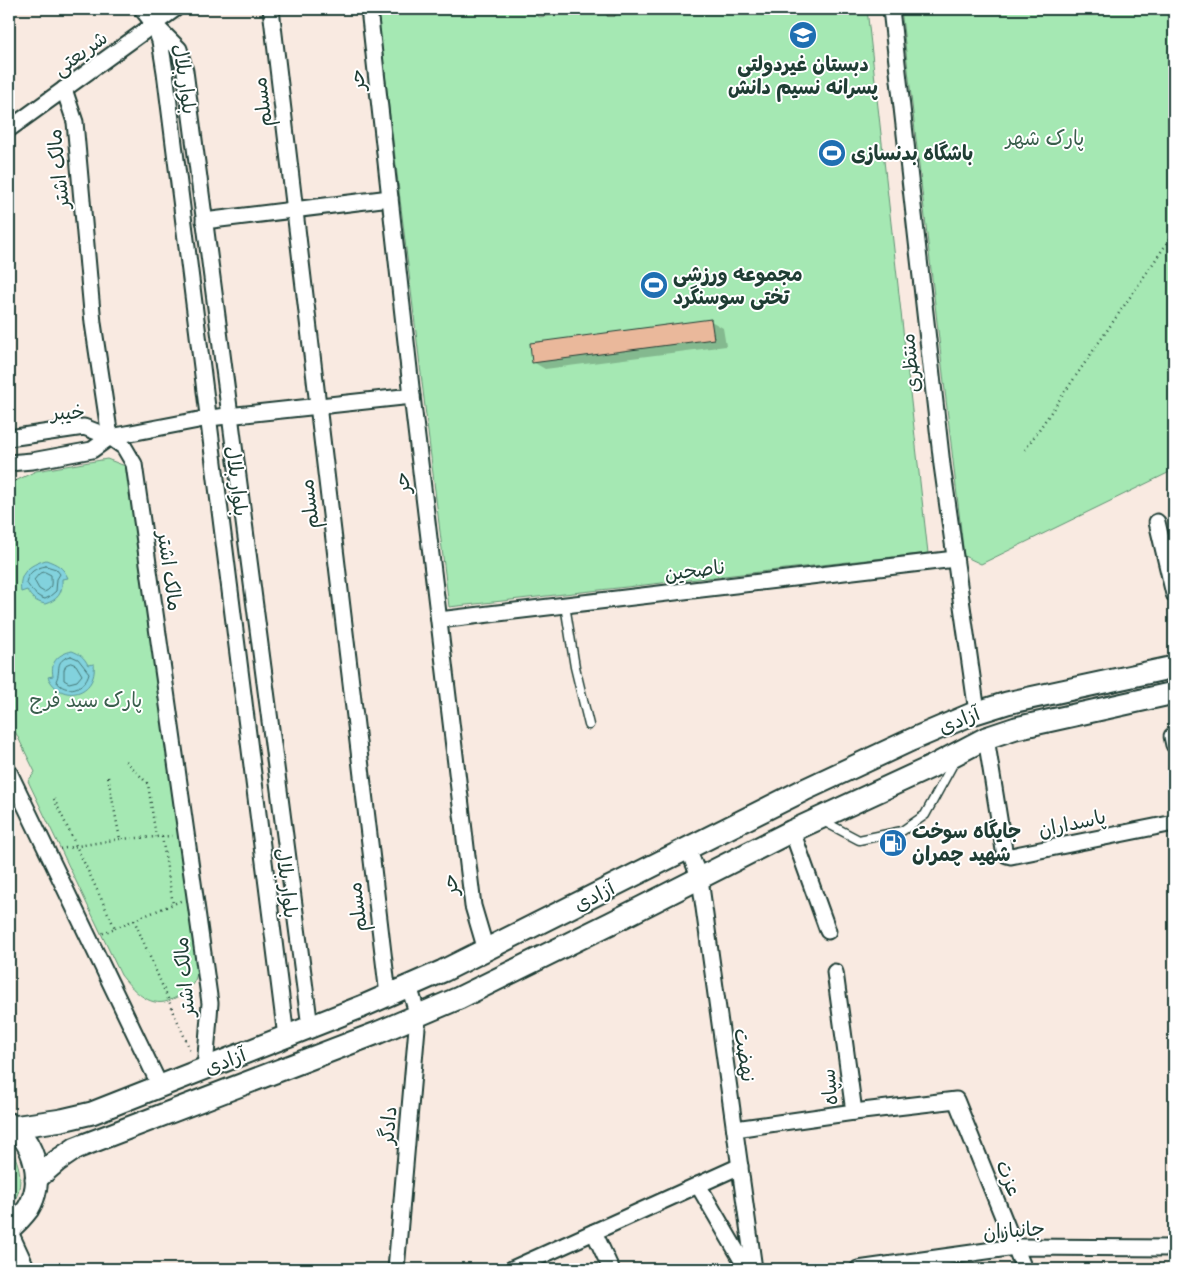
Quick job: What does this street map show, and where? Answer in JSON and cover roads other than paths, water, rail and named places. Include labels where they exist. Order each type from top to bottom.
[{"type":"main road","name":"آزادی","points":[[11,1126],[62,1120],[92,1113],[286,1037],[409,986],[486,950],[813,786],[977,712],[1007,703],[1174,667]]},
{"type":"main road","name":"آزادی","points":[[36,1178],[76,1148],[368,1037],[459,998],[700,879],[792,830],[958,753],[986,738],[1016,728],[1174,693]]},
{"type":"main road","points":[[9,1230],[20,1220],[28,1208],[34,1193],[36,1178],[31,1150],[24,1138],[11,1126]]},
{"type":"street","points":[[142,9],[154,24]]},
{"type":"street","name":"شریعتی","points":[[9,129],[175,9]]},
{"type":"street","name":"مسلم","points":[[271,9],[388,995]]},
{"type":"street","name":"حر","points":[[369,9],[412,396],[473,906],[486,950]]},
{"type":"street","name":"منتظری","points":[[891,9],[942,465],[977,712]]},
{"type":"street","name":"بلوار بلال","points":[[154,24],[179,49],[184,72],[310,1027]]},
{"type":"street","name":"بلوار بلال","points":[[154,24],[160,41],[165,72],[286,1037]]},
{"type":"street","name":"مالک اشتر","points":[[64,89],[74,122],[93,323],[110,437],[124,447],[134,464],[187,836],[210,1004],[202,1070]]},
{"type":"street","points":[[204,221],[390,198]]},
{"type":"street","points":[[110,437],[208,418],[412,396]]},
{"type":"street","name":"خیبر","points":[[9,438],[84,428],[110,437]]},
{"type":"street","name":"خیبر","points":[[9,463],[32,461],[92,450],[110,437]]},
{"type":"street","points":[[1157,522],[1168,537],[1174,594]]},
{"type":"street","name":"ناصحین","points":[[439,620],[955,560]]},
{"type":"street","name":"پاسداران","points":[[986,738],[1004,850],[1007,855],[1012,856],[1174,823]]},
{"type":"street","points":[[9,772],[160,1086]]},
{"type":"street","points":[[792,830],[828,930]]},
{"type":"street","name":"نهضت","points":[[688,849],[700,879],[754,1269]]},
{"type":"street","name":"سپاه","points":[[735,1129],[854,1112],[835,972]]},
{"type":"street","name":"دادگر","points":[[396,1269],[418,1016],[409,986]]},
{"type":"street","name":"عزت","points":[[854,1112],[956,1100],[1024,1269]]},
{"type":"street","points":[[512,1269],[740,1166]]},
{"type":"street","points":[[698,1185],[748,1269]]},
{"type":"street","points":[[9,1230],[27,1269]]},
{"type":"street","points":[[594,1232],[611,1269]]},
{"type":"street","name":"جانبازان","points":[[858,1269],[881,1268],[1015,1247],[1174,1248]]},
{"type":"street","points":[[9,1265],[11,1269]]},
{"type":"lane","points":[[565,605],[575,667],[589,726]]},
{"type":"lane","points":[[820,818],[859,840],[902,831],[925,815],[958,753]]},
{"type":"water","points":[[46,560],[59,566],[68,578],[62,579],[62,588],[59,595],[45,604],[34,599],[27,590],[21,592],[21,580],[30,567]]},
{"type":"water","points":[[72,651],[82,656],[88,665],[94,664],[94,675],[90,683],[85,689],[77,693],[61,691],[54,686],[48,677],[53,676],[52,671],[56,659]]},
{"type":"place","name":"دبستان غیردولتی پسرانه نسیم دانش","points":[[803,35]]},
{"type":"place","name":"باشگاه بدنسازی","points":[[832,153]]},
{"type":"place","name":"مجموعه ورزشی تختی سوسنگرد","points":[[654,285]]},
{"type":"place","name":"جایگاه سوخت شهید چمران","points":[[893,843]]},
{"type":"park label","name":"پارک شهر","points":[[1045,138]]},
{"type":"park label","name":"پارک سید فرج","points":[[86,700]]}]
